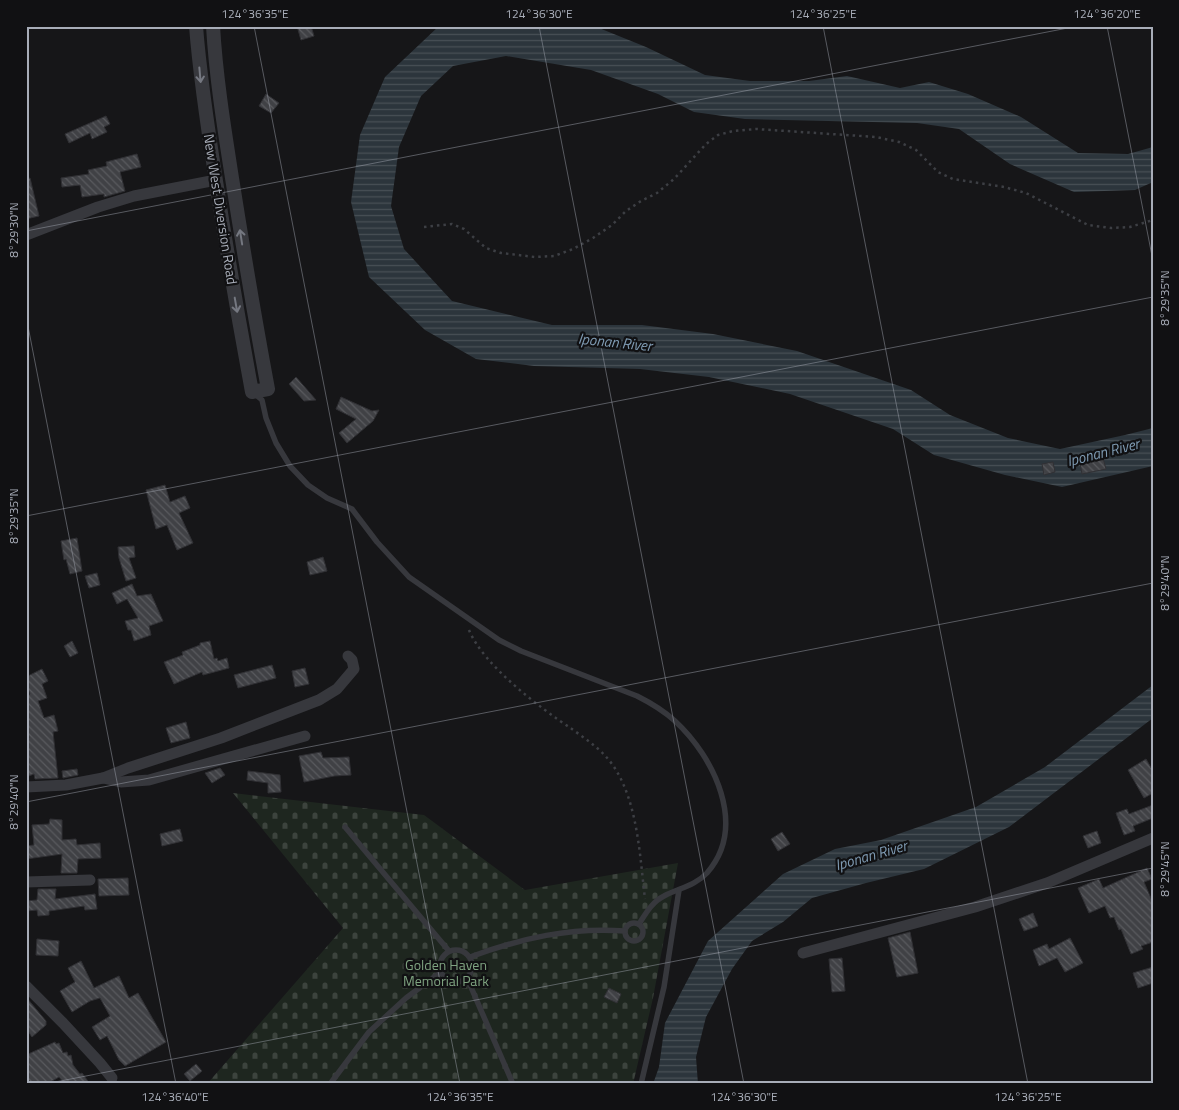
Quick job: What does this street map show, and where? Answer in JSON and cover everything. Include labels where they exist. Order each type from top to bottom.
[{"type":"street","name":"New West Diversion Road","points":[[196,26],[202,88],[229,264],[261,394]]},
{"type":"street","name":"New West Diversion Road","points":[[213,26],[218,86],[245,261],[261,394]]},
{"type":"street","points":[[26,235],[98,207],[134,196],[216,180]]},
{"type":"street","points":[[26,787],[66,785],[103,778],[221,738],[318,700],[337,689],[352,673],[354,669],[353,664],[348,656]]},
{"type":"street","points":[[103,778],[120,782],[149,780],[305,736]]},
{"type":"street","points":[[803,953],[975,907],[1047,882],[1153,838]]},
{"type":"street","points":[[26,882],[90,880]]},
{"type":"street","points":[[26,986],[76,1036],[112,1078]]},
{"type":"lane","points":[[261,394],[266,418],[276,443],[290,466],[308,485],[327,498],[352,509],[377,542],[409,577],[499,640],[521,651],[637,696],[655,706],[675,721],[696,744],[712,769],[722,792],[726,822],[724,839],[717,859],[706,874],[692,885],[663,896],[647,911],[640,924]]},
{"type":"lane","points":[[345,827],[449,951]]},
{"type":"lane","points":[[640,1084],[664,987],[679,890]]},
{"type":"lane","points":[[625,931],[630,924],[640,924]]},
{"type":"lane","points":[[625,931],[628,939],[640,940],[644,932],[640,924]]},
{"type":"lane","points":[[470,957],[506,945],[554,933],[606,930],[625,931]]},
{"type":"lane","points":[[459,950],[470,957],[473,966],[467,978],[462,981],[452,982],[441,972],[442,958],[449,951],[459,950]]},
{"type":"lane","points":[[330,1084],[369,1032],[406,998],[441,972]]},
{"type":"lane","points":[[467,978],[513,1084]]},
{"type":"path","points":[[424,227],[436,224],[452,224],[464,229],[486,248],[500,253],[535,258],[554,256],[573,249],[593,238],[612,225],[626,211],[657,193],[674,179],[706,144],[718,135],[733,131],[756,129],[876,138],[899,142],[916,150],[938,172],[945,176],[1026,193],[1088,225],[1110,228],[1130,227],[1153,220]]},
{"type":"path","points":[[463,616],[470,633],[481,651],[503,674],[541,706],[597,746],[614,766],[624,785],[632,813],[647,911]]},
{"type":"green space","name":"Golden Haven Memorial Park","points":[[233,793],[424,815],[525,890],[678,863],[653,998],[633,1084],[207,1084],[343,928]]},
{"type":"water","name":"Iponan River","points":[[439,26],[594,26],[646,47],[705,75],[750,81],[809,81],[847,76],[900,88],[929,82],[968,94],[1021,117],[1078,153],[1128,154],[1153,147],[1153,182],[1135,190],[1074,192],[1010,164],[959,129],[917,123],[745,119],[694,112],[658,94],[591,70],[506,56],[453,66],[421,96],[399,147],[391,206],[404,249],[452,301],[552,325],[642,325],[713,334],[797,351],[911,390],[950,415],[1008,438],[1060,449],[1153,428],[1153,466],[1062,487],[1005,475],[934,455],[893,429],[790,394],[709,377],[640,369],[534,366],[476,359],[425,330],[369,277],[351,202],[360,135],[385,77]]},
{"type":"water","name":"Iponan River","points":[[1153,685],[1153,718],[1009,827],[924,869],[812,898],[783,922],[752,941],[732,969],[706,1017],[696,1057],[698,1084],[653,1084],[659,1067],[665,1023],[708,941],[783,874],[835,849],[881,840],[976,807],[1045,767]]},
{"type":"building","points":[[297,26],[311,26],[314,36],[301,40]]},
{"type":"building","points":[[266,94],[279,103],[271,113],[259,106]]},
{"type":"building","points":[[106,116],[110,124],[104,127],[107,132],[92,139],[90,133],[69,143],[65,134]]},
{"type":"building","points":[[137,154],[141,167],[120,172],[125,191],[104,197],[104,194],[82,197],[80,185],[62,187],[61,178],[89,174],[88,170],[107,166],[106,162]]},
{"type":"building","points":[[30,178],[39,216],[26,219],[26,179]]},
{"type":"building","points":[[296,377],[316,400],[304,401],[289,384]]},
{"type":"building","points":[[341,397],[372,411],[379,410],[373,421],[347,443],[339,433],[356,419],[336,409]]},
{"type":"building","points":[[1103,458],[1106,469],[1082,474],[1080,463]]},
{"type":"building","points":[[1053,462],[1055,472],[1044,475],[1042,464]]},
{"type":"building","points":[[165,485],[170,502],[185,496],[190,508],[179,513],[193,543],[177,550],[167,525],[156,529],[146,490]]},
{"type":"building","points":[[77,538],[82,571],[70,574],[66,559],[64,560],[61,541]]},
{"type":"building","points":[[134,546],[135,557],[129,558],[136,578],[126,581],[119,558],[118,547]]},
{"type":"building","points":[[323,557],[327,571],[310,575],[307,562]]},
{"type":"building","points":[[97,573],[100,585],[89,588],[85,576]]},
{"type":"building","points":[[132,584],[137,596],[151,594],[163,621],[149,626],[151,635],[134,641],[131,630],[128,630],[125,621],[138,618],[127,599],[117,604],[112,593]]},
{"type":"building","points":[[72,641],[78,653],[70,657],[64,646]]},
{"type":"building","points":[[210,641],[214,659],[217,658],[218,661],[227,658],[229,668],[203,675],[202,672],[174,684],[164,662],[183,655],[182,652],[200,645],[200,643]]},
{"type":"building","points":[[272,665],[276,678],[238,688],[234,675]]},
{"type":"building","points":[[305,668],[309,684],[295,687],[292,671]]},
{"type":"building","points":[[42,669],[48,681],[42,684],[47,698],[38,701],[44,718],[54,715],[58,731],[53,732],[58,778],[35,779],[34,774],[26,777],[26,763],[28,762],[26,738],[29,738],[26,724],[26,696],[30,694],[26,686],[26,677]]},
{"type":"building","points":[[186,722],[190,738],[171,743],[166,728]]},
{"type":"building","points":[[321,752],[323,758],[349,757],[351,775],[334,776],[304,782],[299,756]]},
{"type":"building","points":[[1146,759],[1153,771],[1153,793],[1144,798],[1128,770]]},
{"type":"building","points":[[220,768],[225,775],[212,783],[205,773]]},
{"type":"building","points":[[77,769],[78,775],[63,778],[62,771]]},
{"type":"building","points":[[248,771],[280,775],[281,792],[268,793],[268,783],[247,780]]},
{"type":"building","points":[[1153,805],[1153,818],[1133,826],[1135,831],[1124,835],[1116,813],[1127,809],[1129,814]]},
{"type":"building","points":[[50,819],[62,820],[62,840],[76,839],[77,845],[100,843],[101,858],[78,859],[77,873],[61,873],[62,854],[26,859],[26,846],[34,845],[32,825],[49,824]]},
{"type":"building","points":[[180,829],[183,841],[162,846],[160,834]]},
{"type":"building","points":[[1097,831],[1101,843],[1088,848],[1083,836]]},
{"type":"building","points":[[782,832],[790,844],[778,851],[771,839]]},
{"type":"building","points":[[1147,868],[1152,879],[1144,882],[1153,903],[1153,942],[1141,946],[1143,949],[1131,954],[1114,917],[1110,918],[1105,906],[1089,913],[1078,888],[1099,879],[1103,888]]},
{"type":"building","points":[[128,878],[129,895],[99,896],[98,879]]},
{"type":"building","points":[[38,889],[56,889],[55,899],[95,894],[97,909],[85,910],[84,906],[49,911],[49,915],[38,916],[37,910],[26,911],[26,901],[37,900]]},
{"type":"building","points":[[1033,913],[1038,926],[1024,931],[1019,919]]},
{"type":"building","points":[[910,932],[918,973],[897,977],[888,938]]},
{"type":"building","points":[[1070,938],[1083,963],[1065,972],[1057,958],[1039,966],[1033,950],[1047,944],[1049,949]]},
{"type":"building","points":[[37,939],[59,941],[58,956],[36,955]]},
{"type":"building","points":[[842,958],[845,991],[832,992],[829,959]]},
{"type":"building","points":[[81,961],[94,988],[119,976],[129,998],[138,993],[166,1042],[125,1066],[119,1060],[107,1036],[100,1040],[92,1027],[110,1016],[100,998],[90,1001],[72,1012],[60,991],[75,982],[68,968]]},
{"type":"building","points":[[1153,967],[1153,983],[1138,988],[1133,973]]},
{"type":"building","points":[[609,988],[621,994],[617,1003],[604,997]]},
{"type":"building","points":[[26,997],[46,1021],[46,1025],[32,1037],[26,1028]]},
{"type":"building","points":[[55,1042],[56,1044],[59,1043],[63,1053],[67,1052],[68,1056],[71,1055],[73,1065],[90,1084],[65,1084],[59,1077],[47,1084],[31,1084],[26,1076],[26,1055]]},
{"type":"building","points":[[196,1064],[202,1071],[190,1081],[184,1074]]}]
